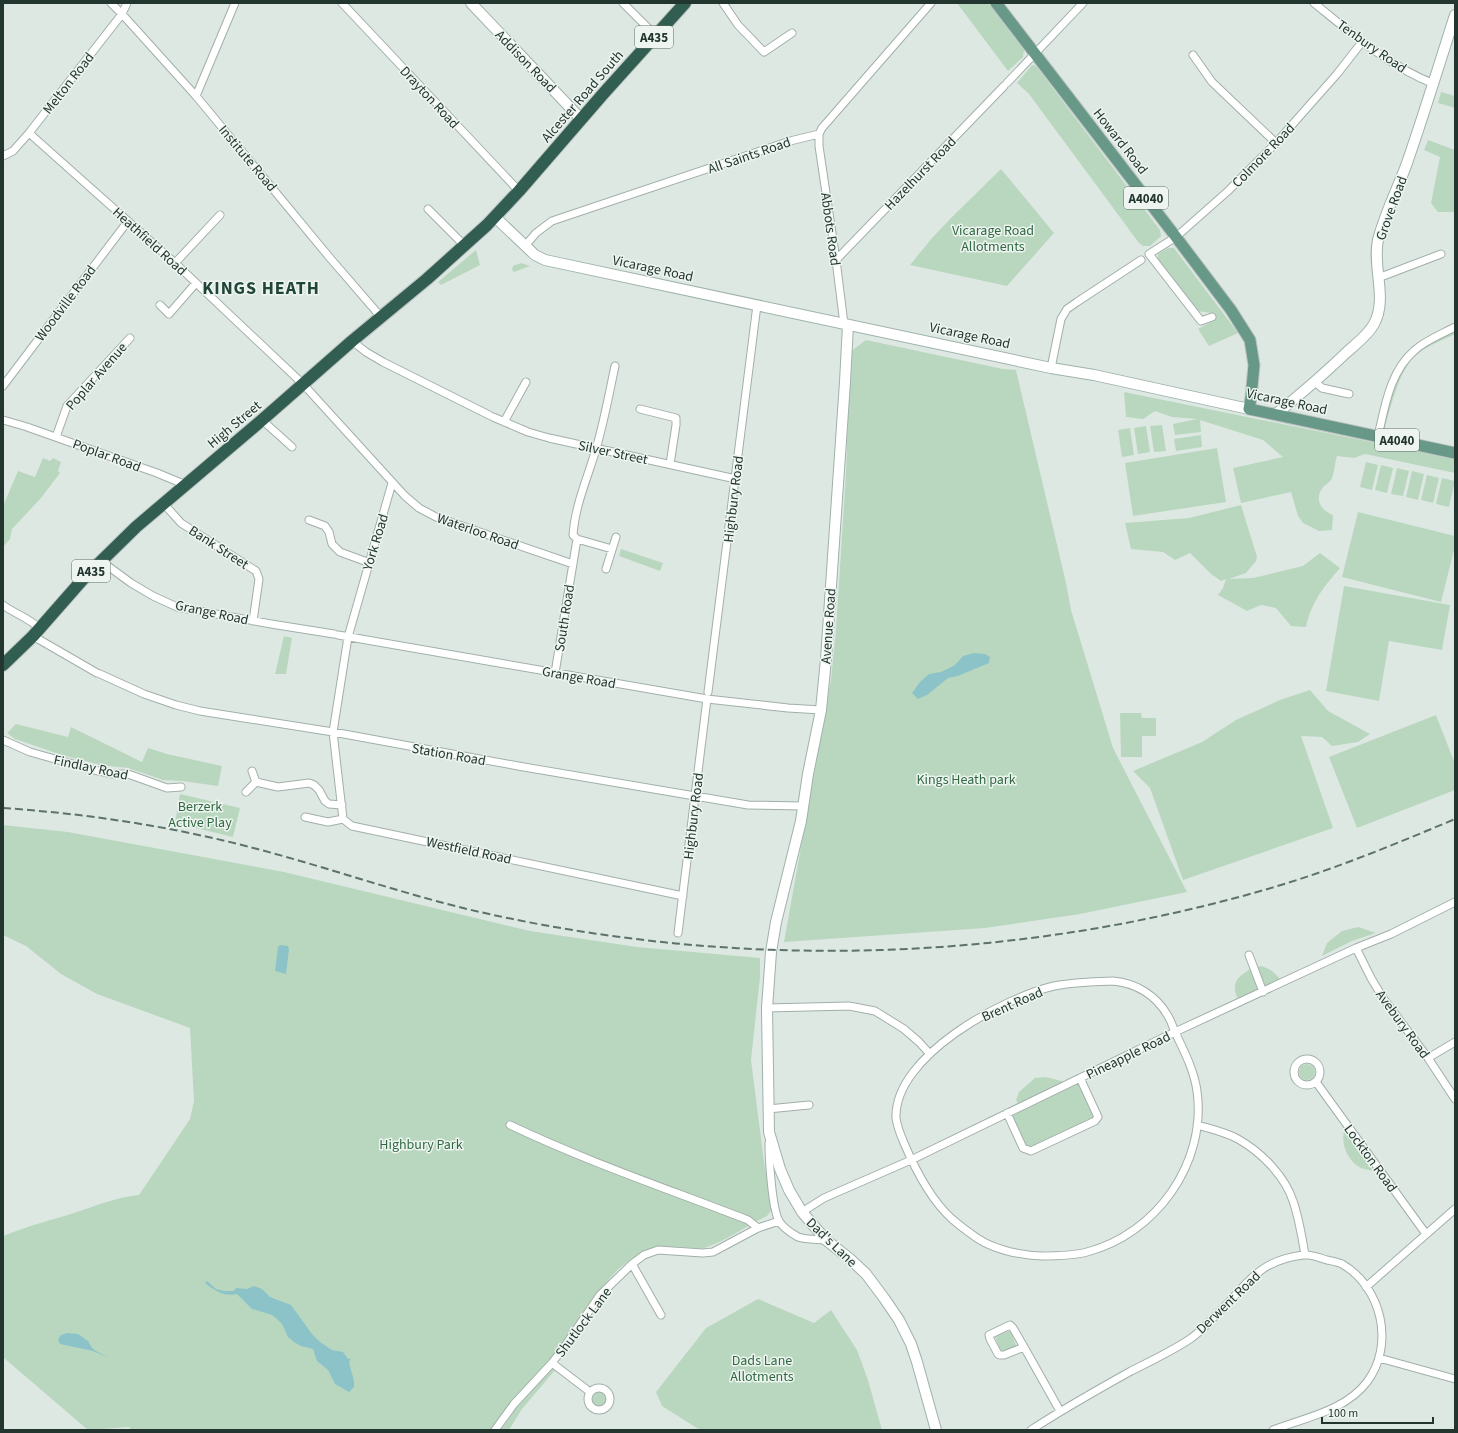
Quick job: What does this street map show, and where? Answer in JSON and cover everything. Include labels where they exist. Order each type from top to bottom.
[{"type":"highway","name":"Alcester Road South","points":[[519,191],[655,35],[685,3]]},
{"type":"highway","name":"A435","points":[[495,217],[519,191]]},
{"type":"highway","name":"High Street","points":[[3,665],[36,632],[84,578],[136,527],[465,246],[495,217]]},
{"type":"main road","name":"Howard Road","points":[[996,3],[1176,237],[1231,310],[1250,340],[1254,364],[1249,409]]},
{"type":"main road","name":"Vicarage Road","points":[[1249,409],[1455,453]]},
{"type":"street","name":"Institute Road","points":[[110,3],[122,14],[196,96],[330,258],[381,317]]},
{"type":"street","name":"Melton Road","points":[[3,156],[13,151],[29,133],[122,14],[127,3]]},
{"type":"street","points":[[196,96],[235,3]]},
{"type":"street","name":"Drayton Road","points":[[342,3],[519,191]]},
{"type":"street","name":"Addison Road","points":[[471,3],[581,119]]},
{"type":"street","points":[[623,3],[655,35]]},
{"type":"street","points":[[723,3],[738,25],[764,52],[792,33]]},
{"type":"street","points":[[819,134],[827,122],[930,3]]},
{"type":"street","name":"Hazelhurst Road","points":[[836,260],[1083,3]]},
{"type":"street","name":"Tenbury Road","points":[[1314,3],[1362,42],[1406,71],[1434,84]]},
{"type":"street","name":"Grove Road","points":[[1276,414],[1315,382],[1365,335],[1375,323],[1380,296],[1376,250],[1382,227],[1407,163],[1434,84],[1455,16]]},
{"type":"street","name":"Colmore Road","points":[[1212,316],[1201,321],[1149,254],[1176,237],[1228,191],[1276,143],[1337,74],[1362,42]]},
{"type":"street","points":[[1193,56],[1212,82],[1276,143]]},
{"type":"street","name":"Heathfield Road","points":[[29,133],[175,263],[303,384]]},
{"type":"street","name":"All Saints Road","points":[[525,246],[536,232],[552,221],[790,141],[819,134]]},
{"type":"street","name":"Abbots Road","points":[[819,134],[819,146],[846,324]]},
{"type":"street","points":[[428,209],[465,246]]},
{"type":"street","points":[[175,263],[220,215]]},
{"type":"street","name":"Vicarage Road","points":[[495,217],[535,255],[545,260],[1249,409]]},
{"type":"street","name":"Woodville Road","points":[[3,386],[128,221]]},
{"type":"street","points":[[1378,278],[1441,254]]},
{"type":"street","points":[[1051,368],[1061,319],[1067,309],[1141,260]]},
{"type":"street","points":[[160,305],[169,314],[196,283]]},
{"type":"street","name":"Highbury Road","points":[[678,934],[736,479],[756,305]]},
{"type":"street","name":"Avenue Road","points":[[776,922],[804,806],[808,774],[821,710],[826,659],[845,382],[846,324]]},
{"type":"street","points":[[1378,436],[1385,404],[1393,381],[1405,361],[1423,344],[1455,328]]},
{"type":"street","name":"Poplar Avenue","points":[[56,437],[67,406],[130,338]]},
{"type":"street","name":"Silver Street","points":[[352,341],[366,352],[383,362],[491,416],[528,432],[596,449],[736,479]]},
{"type":"street","points":[[612,549],[578,539],[573,535],[573,526],[582,489],[596,449],[615,366]]},
{"type":"street","points":[[504,422],[526,382]]},
{"type":"street","points":[[1315,382],[1322,388],[1349,394]]},
{"type":"street","points":[[303,384],[392,483]]},
{"type":"street","points":[[640,409],[676,418],[670,464]]},
{"type":"street","name":"Poplar Road","points":[[3,420],[56,437],[157,473],[186,485]]},
{"type":"street","points":[[262,420],[292,447]]},
{"type":"street","name":"York Road","points":[[332,732],[348,636],[392,483]]},
{"type":"street","name":"Waterloo Road","points":[[392,483],[419,508],[436,517],[573,564]]},
{"type":"street","name":"Bank Street","points":[[164,504],[181,522],[256,571],[259,579],[253,621]]},
{"type":"street","points":[[309,520],[325,526],[329,532],[332,544],[340,552],[370,563]]},
{"type":"street","points":[[606,569],[616,536]]},
{"type":"street","name":"South Road","points":[[555,673],[578,539]]},
{"type":"street","name":"Grange Road","points":[[101,561],[131,583],[153,596],[177,607],[555,673],[788,708],[821,710]]},
{"type":"street","name":"Station Road","points":[[3,605],[12,612],[29,620],[36,632],[99,674],[137,691],[176,705],[265,722],[332,732],[495,762],[748,805],[804,806]]},
{"type":"street","points":[[304,817],[328,822],[343,819],[332,732]]},
{"type":"street","name":"Findlay Road","points":[[3,740],[30,752],[94,770],[113,774],[128,774],[167,788],[181,787]]},
{"type":"street","points":[[252,771],[256,782]]},
{"type":"street","points":[[256,782],[278,787],[309,783],[314,785],[319,790],[329,804],[342,805]]},
{"type":"street","points":[[246,792],[256,782]]},
{"type":"street","name":"Westfield Road","points":[[343,819],[346,823],[352,826],[682,896]]},
{"type":"street","name":"Pineapple Road","points":[[802,1212],[824,1198],[910,1160],[1175,1032],[1356,948],[1391,934],[1455,902]]},
{"type":"street","name":"Dad's Lane","points":[[776,922],[771,952],[767,1008],[768,1108],[770,1132],[780,1169],[802,1212],[826,1240],[866,1274],[899,1320],[917,1362],[936,1430]]},
{"type":"street","name":"Avebury Road","points":[[1356,948],[1383,998],[1428,1058],[1455,1099]]},
{"type":"street","points":[[1249,955],[1263,992]]},
{"type":"street","name":"Brent Road","points":[[1113,981],[1135,986],[1151,996],[1169,1016],[1188,1060],[1195,1081],[1198,1125],[1194,1144],[1173,1191],[1161,1207],[1142,1224],[1112,1243],[1086,1253],[1061,1257],[1030,1255],[1006,1251],[976,1238],[951,1218],[933,1197],[910,1160],[901,1137],[896,1118],[898,1104],[905,1085],[920,1064],[930,1054],[948,1038],[989,1012],[1025,995],[1054,986],[1078,983],[1113,981]]},
{"type":"street","points":[[767,1008],[849,1006],[875,1012],[904,1029],[930,1054]]},
{"type":"street","points":[[1428,1058],[1455,1042]]},
{"type":"street","points":[[1007,1113],[1023,1148],[1031,1151],[1095,1121],[1098,1117],[1080,1078]]},
{"type":"street","name":"Lockton Road","points":[[1316,1082],[1426,1234]]},
{"type":"street","points":[[768,1108],[809,1105]]},
{"type":"street","points":[[510,1125],[538,1139],[615,1171],[748,1220],[758,1228]]},
{"type":"street","points":[[1198,1125],[1220,1131],[1255,1150],[1282,1179],[1292,1199],[1305,1255]]},
{"type":"street","points":[[770,1132],[774,1203],[779,1220],[787,1230],[804,1239],[826,1240]]},
{"type":"street","points":[[1366,1287],[1455,1209]]},
{"type":"street","name":"Shutlock Lane","points":[[496,1430],[514,1404],[552,1363],[600,1295],[632,1264],[644,1255],[658,1250],[703,1253],[713,1252],[758,1228],[779,1220]]},
{"type":"street","name":"Derwent Road","points":[[1031,1430],[1060,1411],[1191,1338],[1215,1317],[1257,1272],[1268,1265],[1291,1257],[1305,1255],[1341,1264],[1357,1277],[1366,1287],[1377,1305],[1382,1335],[1379,1358],[1368,1381],[1351,1398],[1337,1407],[1273,1430]]},
{"type":"street","points":[[632,1264],[661,1315]]},
{"type":"street","points":[[1024,1348],[1000,1355],[998,1354],[989,1335],[1008,1325],[1013,1328],[1060,1411]]},
{"type":"street","points":[[1379,1358],[1455,1379]]},
{"type":"street","points":[[552,1363],[590,1392]]},
{"type":"green space","points":[[957,3],[988,3],[1024,50],[1023,57],[1008,71]]},
{"type":"green space","points":[[1032,65],[1036,66],[1160,230],[1161,236],[1150,246],[1143,246],[1139,243],[1029,94],[1017,83]]},
{"type":"green space","points":[[1441,92],[1455,96],[1455,108],[1438,103]]},
{"type":"green space","points":[[1428,140],[1455,150],[1455,212],[1438,212],[1431,203],[1440,157],[1424,150]]},
{"type":"green space","name":"Vicarage Road Allotments","points":[[1001,169],[1054,233],[1007,286],[910,265],[932,238]]},
{"type":"green space","points":[[1168,248],[1174,248],[1238,333],[1209,346],[1198,329],[1215,320],[1212,313],[1196,311],[1158,261],[1158,254]]},
{"type":"green space","points":[[476,250],[480,265],[441,285],[438,282]]},
{"type":"green space","points":[[521,263],[530,266],[514,272],[512,270],[513,266]]},
{"type":"green space","points":[[1455,331],[1455,334],[1418,353],[1409,363],[1395,392],[1384,432],[1381,432],[1392,393],[1404,365],[1414,353],[1420,349]]},
{"type":"green space","name":"Kings Heath park","points":[[866,340],[1003,369],[1016,370],[1071,610],[1113,748],[1187,892],[1080,914],[985,928],[784,942],[831,679],[836,630],[846,473],[850,352]]},
{"type":"green space","points":[[1124,392],[1455,459],[1455,473],[1365,454],[1354,458],[1337,456],[1332,478],[1323,488],[1319,497],[1320,505],[1333,515],[1332,530],[1319,531],[1303,523],[1298,516],[1291,492],[1241,503],[1233,468],[1283,457],[1263,440],[1200,420],[1201,432],[1175,435],[1173,424],[1197,419],[1172,417],[1155,411],[1143,419],[1126,417]]},
{"type":"green space","points":[[1162,425],[1166,451],[1154,452],[1150,426]]},
{"type":"green space","points":[[1146,426],[1150,452],[1138,454],[1134,428]]},
{"type":"green space","points":[[1130,428],[1134,455],[1122,457],[1118,430]]},
{"type":"green space","points":[[1201,435],[1202,447],[1176,451],[1174,439]]},
{"type":"green space","points":[[1217,448],[1226,502],[1133,516],[1125,463]]},
{"type":"green space","points":[[43,458],[50,461],[53,458],[61,462],[58,471],[60,473],[41,498],[12,529],[10,539],[3,547],[3,506],[18,471],[35,477]]},
{"type":"green space","points":[[1366,462],[1378,465],[1372,490],[1360,487]]},
{"type":"green space","points":[[1381,465],[1393,468],[1387,493],[1375,490]]},
{"type":"green space","points":[[1397,468],[1409,471],[1403,496],[1391,494]]},
{"type":"green space","points":[[1412,471],[1424,474],[1418,500],[1406,497]]},
{"type":"green space","points":[[1427,475],[1439,478],[1433,503],[1421,500]]},
{"type":"green space","points":[[1442,478],[1455,481],[1449,507],[1436,504]]},
{"type":"green space","points":[[1241,505],[1257,557],[1256,561],[1246,573],[1229,579],[1253,578],[1303,566],[1320,553],[1340,568],[1319,595],[1311,610],[1306,627],[1291,626],[1276,608],[1261,605],[1247,611],[1218,595],[1223,588],[1226,579],[1221,581],[1211,574],[1190,553],[1175,560],[1163,552],[1131,549],[1125,523],[1189,518]]},
{"type":"green space","points":[[1358,512],[1455,536],[1455,546],[1441,602],[1342,577]]},
{"type":"green space","points":[[621,549],[663,563],[660,571],[619,556]]},
{"type":"green space","points":[[1344,586],[1450,605],[1442,650],[1389,641],[1379,701],[1326,691]]},
{"type":"green space","points":[[284,636],[292,638],[286,674],[275,674]]},
{"type":"green space","points":[[1310,690],[1328,711],[1370,734],[1358,742],[1332,746],[1322,737],[1301,736],[1333,828],[1183,880],[1150,788],[1133,771],[1202,742],[1236,720],[1280,700]]},
{"type":"green space","points":[[1120,713],[1141,713],[1142,718],[1156,718],[1156,736],[1142,736],[1142,757],[1121,757]]},
{"type":"green space","points":[[1436,715],[1455,764],[1455,790],[1357,828],[1329,757]]},
{"type":"green space","points":[[16,724],[68,737],[71,727],[142,762],[148,748],[167,754],[222,766],[218,786],[163,780],[128,768],[100,765],[62,755],[15,739],[7,733]]},
{"type":"green space","name":"Berzerk Active Play","points":[[180,794],[240,808],[233,837],[175,823]]},
{"type":"green space","name":"Highbury Park","points":[[3,825],[68,832],[284,872],[530,931],[637,947],[760,958],[760,977],[751,1060],[764,1162],[772,1209],[767,1216],[705,1248],[661,1248],[642,1253],[626,1263],[610,1278],[549,1360],[510,1403],[492,1430],[132,1430],[129,1427],[88,1430],[4,1358],[3,1236],[108,1202],[139,1195],[190,1119],[194,1101],[190,1028],[97,994],[61,974],[26,946],[3,935]]},
{"type":"green space","points":[[1358,927],[1376,933],[1352,941],[1322,956],[1327,943],[1342,931]]},
{"type":"green space","points":[[1261,966],[1268,968],[1278,976],[1282,982],[1264,990],[1255,967]]},
{"type":"green space","points":[[1252,968],[1261,991],[1239,1002],[1235,990],[1236,982],[1238,978]]},
{"type":"green space","points":[[1304,1064],[1310,1064],[1315,1069],[1313,1078],[1310,1080],[1304,1080],[1299,1075],[1299,1069]]},
{"type":"green space","points":[[1046,1077],[1069,1083],[1019,1105],[1016,1100],[1019,1092],[1035,1078]]},
{"type":"green space","points":[[1080,1080],[1096,1118],[1031,1150],[1024,1146],[1009,1114]]},
{"type":"green space","points":[[1344,1131],[1373,1171],[1361,1168],[1349,1157],[1344,1147]]},
{"type":"green space","name":"Dads Lane Allotments","points":[[758,1299],[814,1323],[831,1310],[857,1350],[868,1380],[882,1430],[700,1430],[662,1406],[656,1392],[706,1328]]},
{"type":"green space","points":[[1006,1330],[1011,1332],[1016,1345],[1015,1347],[1002,1351],[1000,1350],[995,1337]]},
{"type":"green space","points":[[553,1367],[555,1370],[522,1409],[509,1430],[501,1430],[516,1408]]},
{"type":"green space","points":[[599,1392],[604,1394],[606,1399],[604,1404],[599,1406],[594,1404],[592,1399],[594,1394]]},
{"type":"water","points":[[974,653],[985,654],[990,657],[989,663],[958,676],[948,678],[927,695],[918,699],[912,693],[920,682],[929,674],[941,672],[955,665],[963,656]]},
{"type":"water","points":[[280,945],[288,946],[289,949],[286,974],[275,971],[278,947]]},
{"type":"water","points":[[207,1281],[216,1289],[224,1291],[234,1291],[236,1288],[247,1289],[254,1286],[262,1289],[270,1297],[291,1305],[312,1334],[320,1342],[332,1350],[343,1352],[348,1359],[351,1360],[349,1361],[354,1380],[354,1387],[349,1392],[335,1384],[328,1370],[317,1361],[313,1349],[301,1346],[294,1342],[288,1337],[282,1324],[272,1315],[252,1309],[237,1294],[228,1295],[216,1291],[205,1283]]},
{"type":"water","points":[[67,1333],[78,1334],[88,1341],[92,1348],[109,1358],[93,1351],[60,1344],[58,1340],[61,1335]]},
{"type":"railway","points":[[3,808],[68,814],[165,828],[261,850],[468,909],[595,934],[694,945],[792,950],[891,950],[990,943],[1088,930],[1185,910],[1281,885],[1369,854],[1455,819]]},
{"type":"district","name":"KINGS HEATH","points":[[261,288]]}]
